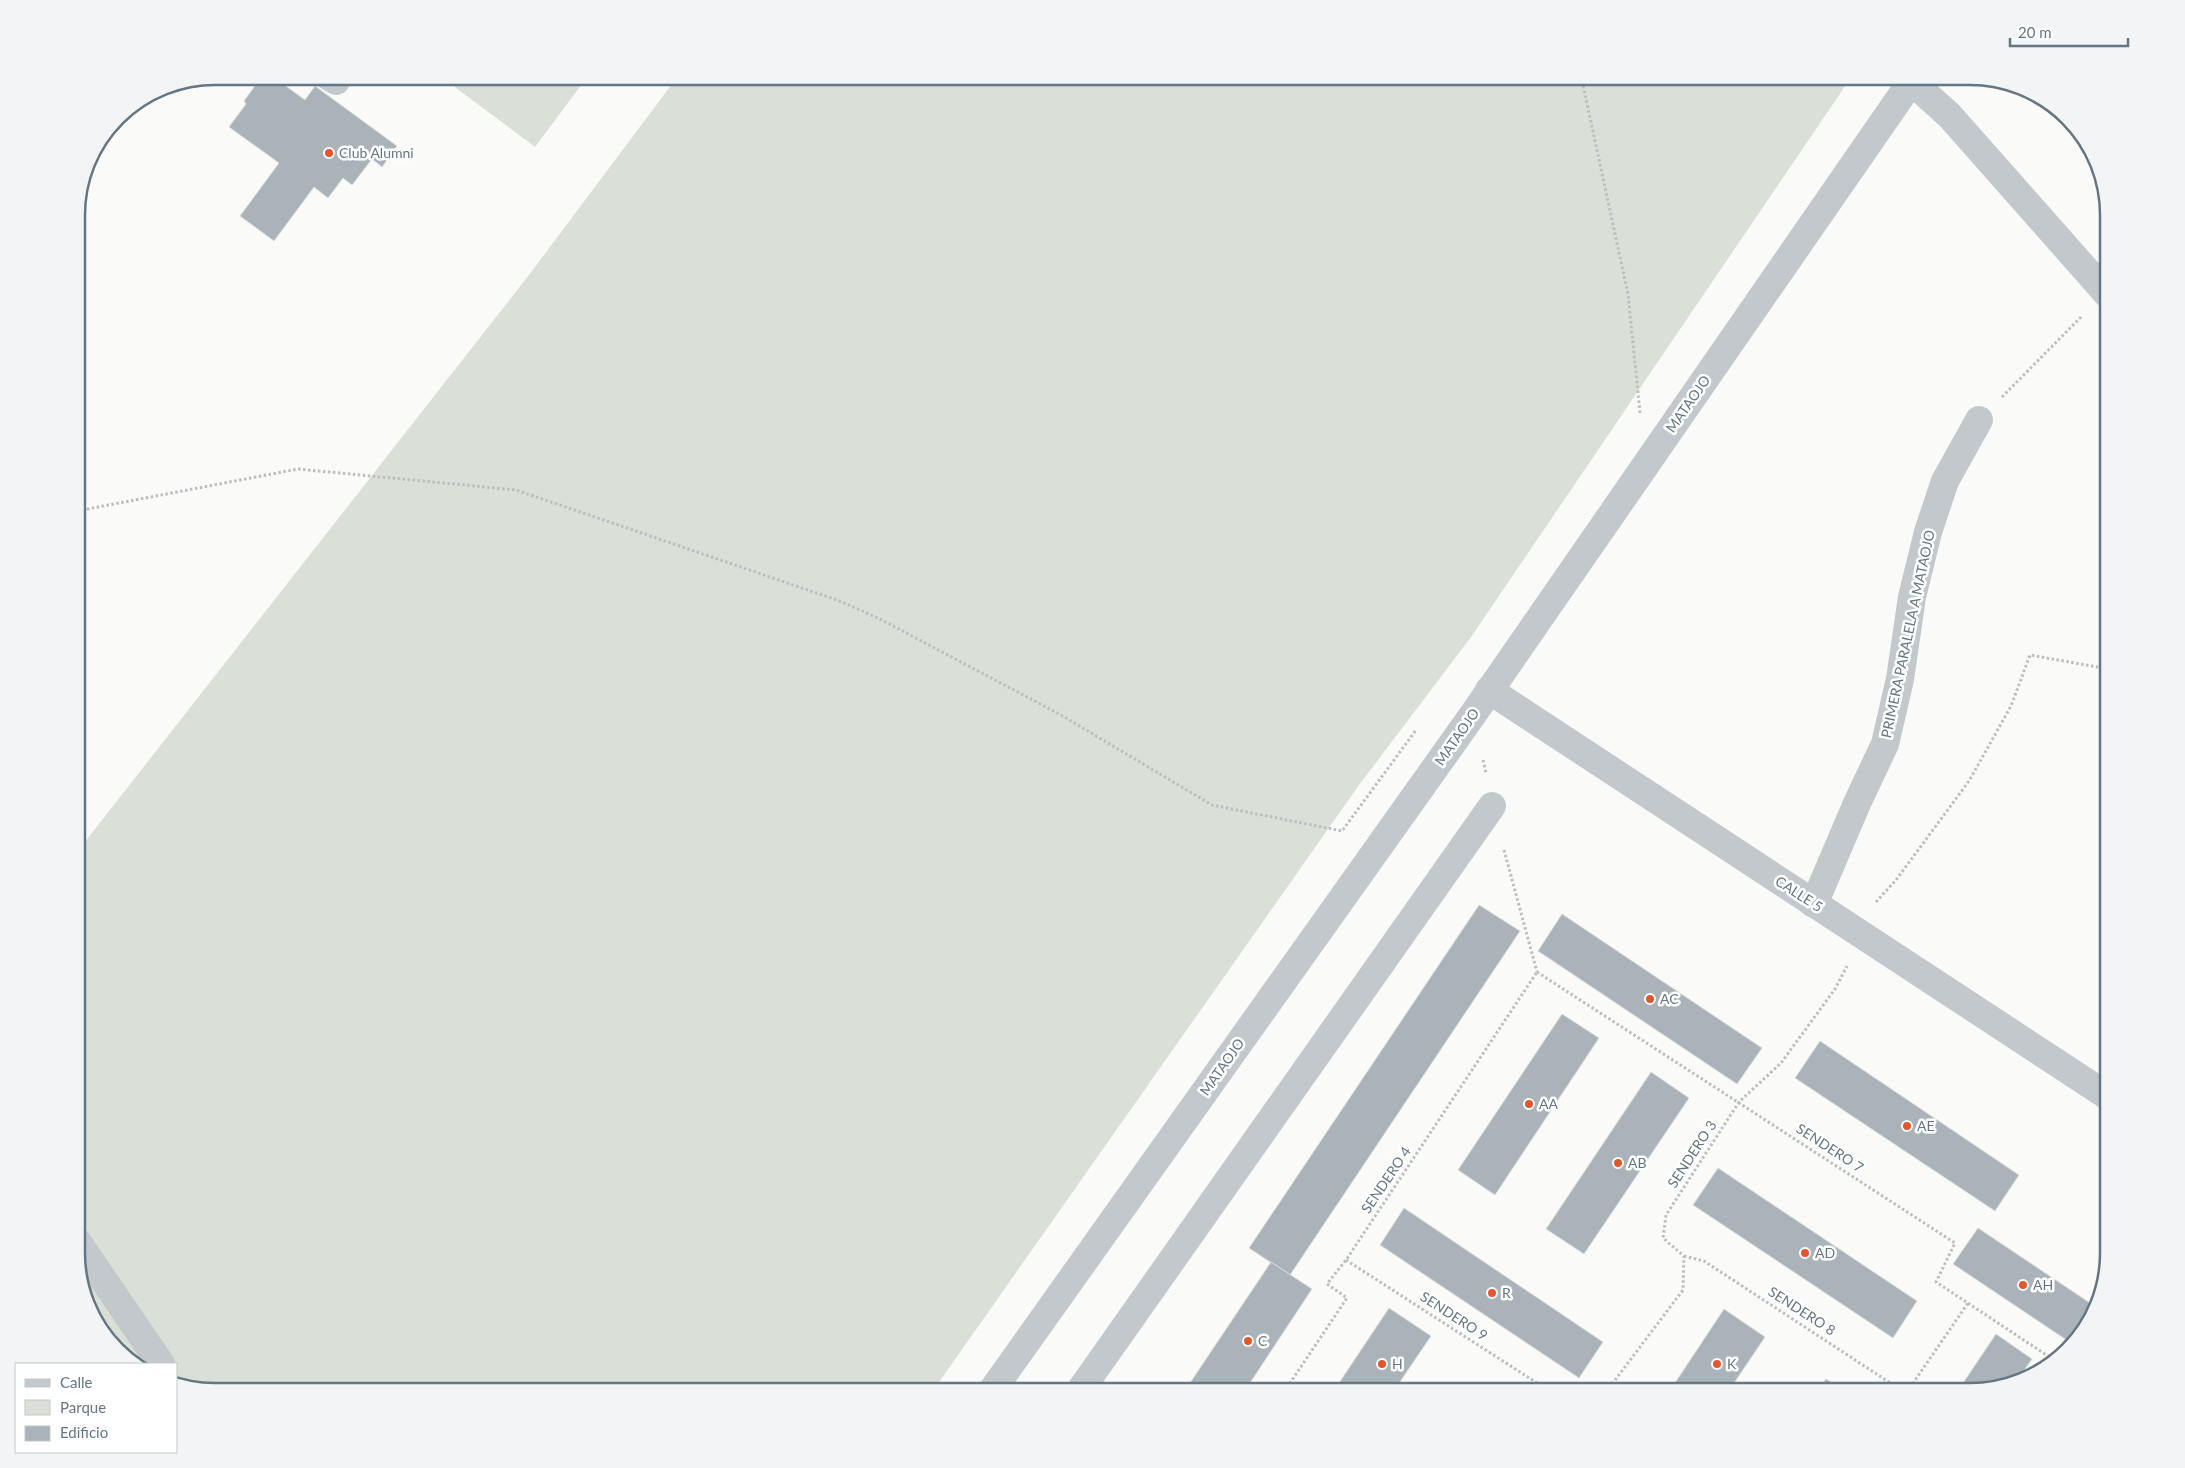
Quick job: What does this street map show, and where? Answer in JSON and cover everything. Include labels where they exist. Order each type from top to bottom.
[{"type":"street","name":"MATAOJO","points":[[997,1383],[1489,690],[1909,85]]},
{"type":"street","points":[[1919,85],[1949,115],[2100,287]]},
{"type":"street","name":"PRIMERA PARALELA A MATAOJO","points":[[1814,904],[1858,801],[1885,744],[1900,679],[1912,597],[1928,532],[1945,481],[1979,420]]},
{"type":"street","name":"CALLE 5","points":[[1489,690],[2100,1091]]},
{"type":"street","points":[[1085,1383],[1492,806]]},
{"type":"street","points":[[85,1254],[160,1363]]},
{"type":"path","points":[[1583,85],[1628,294],[1645,466]]},
{"type":"path","points":[[1979,420],[2100,302]]},
{"type":"path","points":[[85,509],[298,470],[516,490],[838,600],[878,618],[1061,715],[1212,805],[1342,831],[1420,724]]},
{"type":"path","name":"SENDERO 3","points":[[1684,1256],[1663,1238],[1666,1215],[1739,1102],[1781,1063],[1835,989],[1857,932],[1969,782],[2011,706],[2030,655],[2100,667]]},
{"type":"path","name":"SENDERO 7","points":[[1538,972],[1955,1243],[1936,1282],[2049,1356]]},
{"type":"path","name":"SENDERO 4","points":[[1290,1383],[1347,1298],[1326,1284],[1346,1260],[1538,972]]},
{"type":"path","points":[[1613,1383],[1683,1290],[1684,1256]]},
{"type":"path","name":"SENDERO 8","points":[[1684,1256],[1704,1261],[1891,1383]]},
{"type":"path","name":"SENDERO 9","points":[[1346,1260],[1537,1383]]},
{"type":"path","points":[[1911,1383],[1968,1303]]},
{"type":"green space","points":[[452,85],[581,85],[535,147]]},
{"type":"green space","points":[[671,85],[1846,85],[1471,637],[1359,785],[938,1383],[215,1383],[181,1379],[178,1378],[178,1363],[146,1363],[123,1345],[98,1311],[87,1279],[85,1262],[85,842],[529,275]]},
{"type":"building","name":"Club Alumni","points":[[256,85],[284,85],[305,100],[315,86],[397,146],[382,167],[372,159],[352,185],[343,178],[328,198],[314,187],[274,241],[240,216],[279,163],[229,127],[246,104],[244,101]]},
{"type":"building","points":[[1479,905],[1520,931],[1290,1275],[1249,1248]]},
{"type":"building","name":"AC","points":[[1562,914],[1762,1048],[1737,1084],[1538,951]]},
{"type":"building","name":"AA","points":[[1562,1014],[1599,1038],[1495,1195],[1458,1170]]},
{"type":"building","name":"AE","points":[[1820,1041],[2019,1175],[1995,1211],[1795,1078]]},
{"type":"building","name":"AB","points":[[1651,1072],[1689,1098],[1584,1254],[1546,1229]]},
{"type":"building","name":"AD","points":[[1718,1168],[1917,1301],[1893,1338],[1693,1205]]},
{"type":"building","name":"R","points":[[1404,1208],[1603,1342],[1579,1378],[1380,1245]]},
{"type":"building","name":"AH","points":[[1978,1228],[2090,1303],[2087,1311],[2067,1340],[1953,1264]]},
{"type":"building","name":"C","points":[[1271,1262],[1312,1289],[1250,1383],[1190,1383]]},
{"type":"building","name":"H","points":[[1389,1308],[1431,1336],[1399,1383],[1339,1383]]},
{"type":"building","name":"K","points":[[1724,1309],[1765,1337],[1734,1383],[1675,1383]]},
{"type":"building","points":[[1996,1334],[2032,1359],[2023,1371],[2004,1379],[1963,1383]]},
{"type":"building","points":[[1826,1379],[1832,1383],[1823,1383]]},
{"type":"place","name":"Club Alumni","points":[[329,153]]},
{"type":"place","name":"AC","points":[[1650,999]]},
{"type":"place","name":"AA","points":[[1529,1104]]},
{"type":"place","name":"AE","points":[[1907,1126]]},
{"type":"place","name":"AB","points":[[1618,1163]]},
{"type":"place","name":"AD","points":[[1805,1253]]},
{"type":"place","name":"AH","points":[[2023,1285]]},
{"type":"place","name":"R","points":[[1492,1293]]},
{"type":"place","name":"C","points":[[1248,1341]]},
{"type":"place","name":"H","points":[[1382,1364]]},
{"type":"place","name":"K","points":[[1717,1364]]}]
